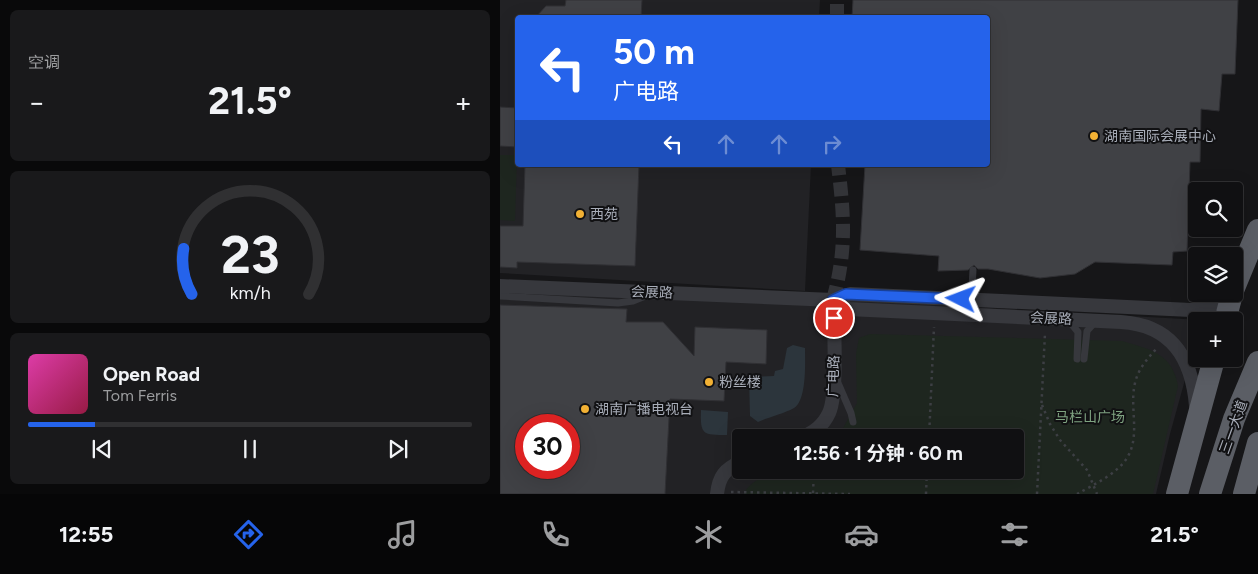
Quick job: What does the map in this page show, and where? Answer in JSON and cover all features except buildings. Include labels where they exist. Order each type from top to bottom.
[{"type":"highway","points":[[1243,264],[1258,230]]},
{"type":"highway","name":"三一大道","points":[[1210,494],[1234,419],[1258,362]]},
{"type":"highway","points":[[1177,494],[1212,367]]},
{"type":"highway","name":"三一大道","points":[[1244,494],[1258,443]]},
{"type":"street","name":"会展路","points":[[500,286],[833,300],[850,294],[971,303],[1191,310],[1210,306],[1215,302]]},
{"type":"street","name":"会展路","points":[[833,300],[848,309],[935,313],[971,303],[1046,318],[1131,322],[1154,329],[1167,338],[1181,352],[1194,383],[1195,430]]},
{"type":"street","name":"广电路","points":[[818,429],[830,411],[833,370],[833,300]]},
{"type":"street","points":[[717,493],[720,477],[726,469],[732,466]]},
{"type":"lane","points":[[971,303],[973,270]]},
{"type":"lane","points":[[500,296],[618,303],[633,301],[652,292]]},
{"type":"lane","points":[[1062,319],[1073,323],[1078,332],[1080,359],[1086,331],[1098,320]]},
{"type":"lane","points":[[833,370],[853,422]]},
{"type":"path","points":[[929,429],[935,313]]},
{"type":"path","points":[[1037,494],[1046,318]]},
{"type":"path","points":[[1077,494],[1092,486],[1126,459],[1133,445],[1135,382],[1141,367],[1167,338]]},
{"type":"path","points":[[1042,404],[1050,424],[1060,440],[1087,470],[1092,486],[1097,494]]},
{"type":"path","points":[[813,494],[814,479]]},
{"type":"path","points":[[926,494],[927,479]]},
{"type":"path","points":[[717,493],[850,494]]},
{"type":"shaded area","points":[[500,0],[820,0],[819,15],[515,15],[515,167],[811,167],[805,291],[500,273]]},
{"type":"shaded area","points":[[500,281],[1188,319],[1189,367],[1156,494],[500,494]]},
{"type":"shaded area","points":[[793,345],[805,348],[803,389],[798,404],[794,408],[758,422],[750,416],[749,377],[774,376],[775,371],[783,369],[787,348]]},
{"type":"shaded area","points":[[701,410],[728,412],[727,435],[713,435],[705,432],[701,424]]},
{"type":"green space","points":[[500,155],[515,155],[515,167],[517,167],[515,221],[500,220]]},
{"type":"green space","name":"马栏山广场","points":[[870,334],[1122,341],[1159,354],[1171,367],[1178,386],[1153,494],[744,494],[750,485],[761,479],[1024,479],[1024,429],[842,429],[857,403],[856,354],[859,338]]},
{"type":"tunnel","points":[[837,0],[837,15]]},
{"type":"tunnel","points":[[833,300],[841,265],[843,232],[838,167]]},
{"type":"place","name":"湖南国际会展中心","points":[[1094,136]]},
{"type":"place","name":"西苑","points":[[580,214]]},
{"type":"place","name":"粉丝楼","points":[[709,382]]},
{"type":"place","name":"湖南广播电视台","points":[[585,409]]},
{"type":"route","points":[[834,318],[833,300],[846,294],[961,299]]}]
